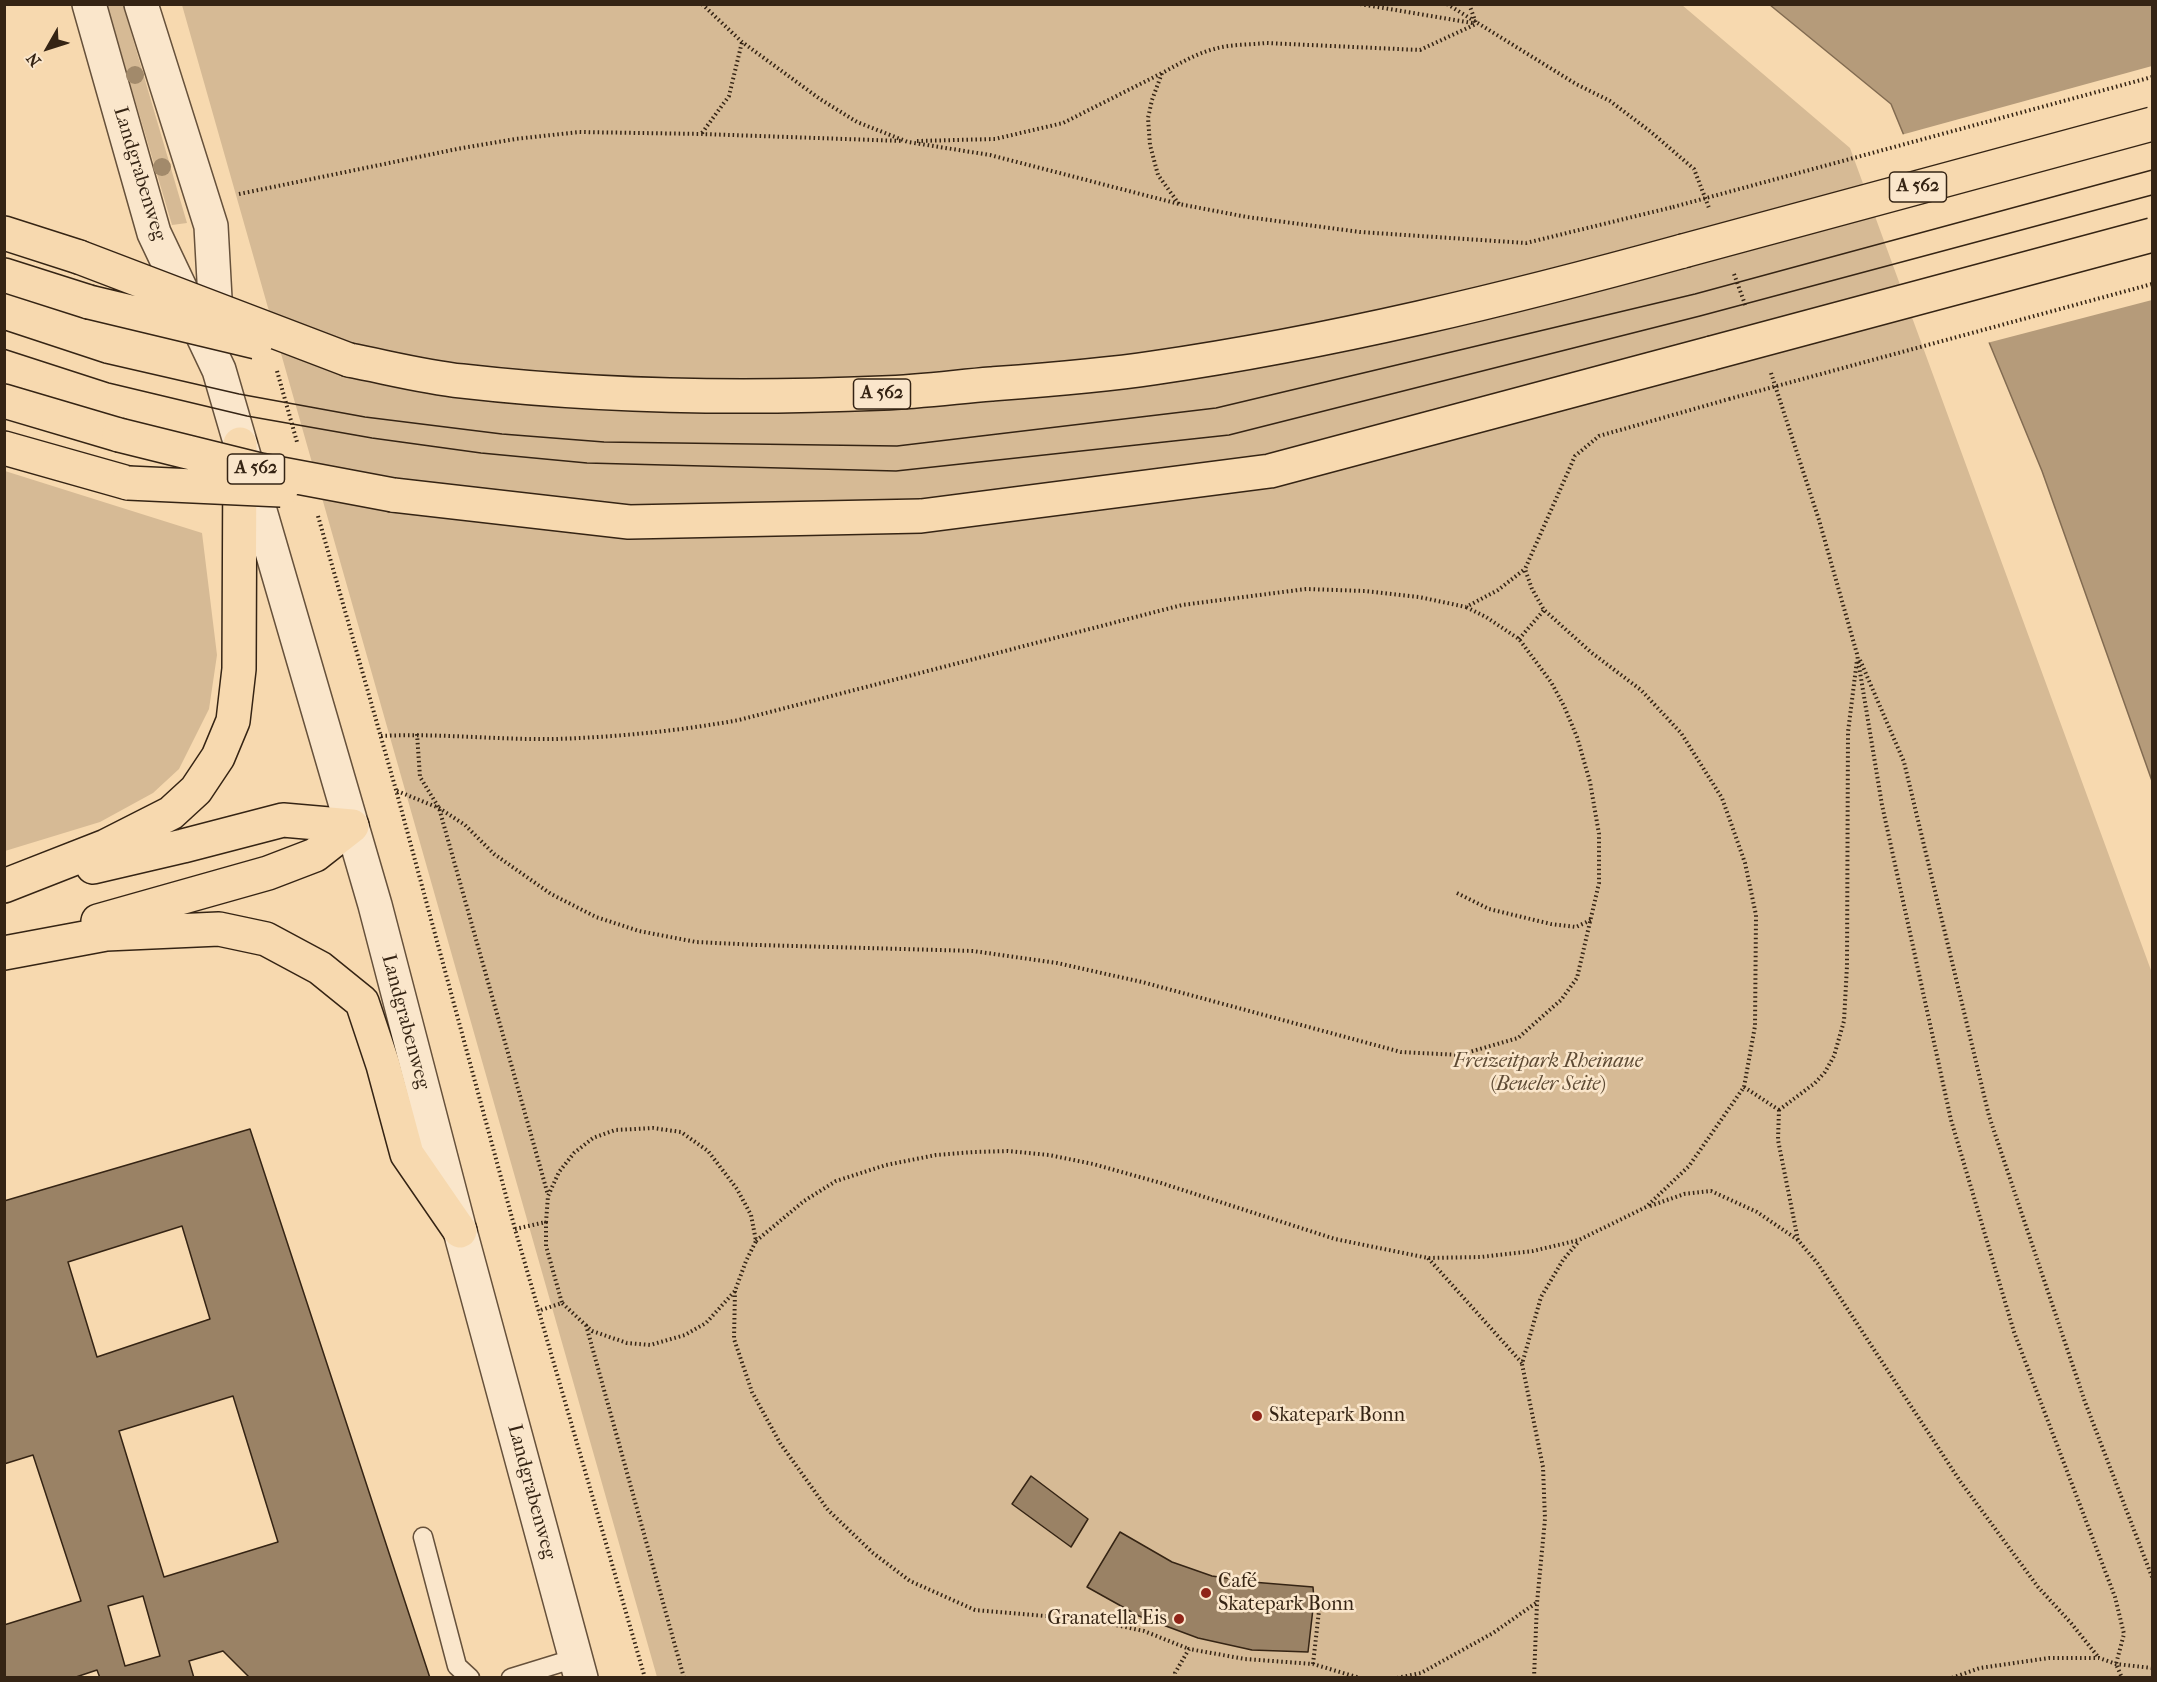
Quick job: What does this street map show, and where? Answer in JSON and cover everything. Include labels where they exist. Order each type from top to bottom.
[{"type":"highway","name":"A 562","points":[[4,275],[89,302],[221,335],[459,381],[594,393],[760,395],[885,393],[1153,368],[1274,347],[1412,319],[1554,286],[2152,124]]},
{"type":"highway","points":[[4,233],[79,257],[349,360]]},
{"type":"highway","name":"A 562","points":[[4,401],[119,435],[260,470],[393,495],[629,522],[921,516],[1270,471],[2152,235]]},
{"type":"highway","points":[[4,887],[106,846],[171,813],[196,790],[218,757],[233,721],[239,669],[240,444]]},
{"type":"highway","points":[[4,448],[128,483],[393,495]]},
{"type":"highway","points":[[4,887],[183,846],[282,820],[352,826]]},
{"type":"highway","points":[[4,948],[268,873],[315,855],[352,826]]},
{"type":"highway","points":[[4,953],[106,934],[219,929],[266,939],[320,968],[362,1002],[383,1065],[407,1154],[460,1230]]},
{"type":"street","name":"Landgrabenweg","points":[[89,4],[154,233],[219,370],[381,927],[578,1668]]},
{"type":"street","name":"Landgrabenweg","points":[[141,4],[211,226],[219,370]]},
{"type":"lane","points":[[423,1537],[457,1666],[470,1677]]},
{"type":"lane","points":[[511,1677],[578,1668]]},
{"type":"path","points":[[702,4],[742,42],[811,93],[856,122],[908,142],[990,156],[1179,204],[1247,217],[1360,232],[1526,243],[1674,207],[2152,77]]},
{"type":"path","points":[[1360,4],[1477,24]]},
{"type":"path","points":[[1447,4],[1576,84],[1610,101],[1650,132],[1695,169],[1711,213]]},
{"type":"path","points":[[1468,4],[1477,24]]},
{"type":"path","points":[[203,203],[457,149],[515,139],[579,132],[908,142],[995,138],[1063,123],[1194,56],[1216,48],[1266,44],[1420,50],[1477,24]]},
{"type":"path","points":[[702,134],[729,96],[739,63],[742,42]]},
{"type":"path","points":[[1162,73],[1148,118],[1150,145],[1158,175],[1179,204]]},
{"type":"path","points":[[1731,267],[1748,310]]},
{"type":"path","points":[[1466,607],[1498,590],[1525,569],[1575,456],[1599,436],[2152,284]]},
{"type":"path","points":[[1768,364],[1812,498],[1857,654],[1882,806],[1951,1120],[2014,1332],[2115,1597],[2124,1634],[2116,1664],[2122,1677]]},
{"type":"path","points":[[1525,569],[1532,589],[1544,610],[1592,653],[1641,690],[1681,733],[1722,798],[1745,863],[1756,915],[1755,1026],[1743,1087],[1689,1166],[1646,1207]]},
{"type":"path","points":[[396,790],[439,808],[465,825],[494,854],[551,894],[596,916],[639,931],[696,942],[973,951],[1057,963],[1143,982],[1401,1052],[1459,1055],[1518,1038],[1561,1000],[1577,978],[1599,883],[1599,834],[1590,782],[1577,737],[1564,706],[1551,682],[1519,639],[1466,607],[1419,597],[1365,591],[1306,589],[1182,605],[739,720],[683,730],[556,739],[417,734],[381,736],[515,1230],[645,1677]]},
{"type":"path","points":[[1519,639],[1544,610]]},
{"type":"path","points":[[1779,1110],[1815,1083],[1825,1072],[1834,1056],[1844,1021],[1847,966],[1848,732],[1857,654]]},
{"type":"path","points":[[1857,654],[1904,762],[1989,1116],[2085,1402],[2152,1577]]},
{"type":"path","points":[[417,734],[420,777],[439,808],[548,1196],[546,1246],[562,1303],[592,1331],[627,1343],[650,1345],[685,1335],[706,1323],[735,1291]]},
{"type":"path","points":[[1457,893],[1489,909],[1551,924],[1576,927],[1591,919]]},
{"type":"path","points":[[1743,1087],[1779,1110]]},
{"type":"path","points":[[1779,1110],[1778,1140],[1798,1240]]},
{"type":"path","points":[[548,1196],[559,1172],[573,1153],[593,1138],[615,1130],[653,1128],[681,1132],[708,1150],[737,1189],[751,1215],[756,1240]]},
{"type":"path","points":[[1360,1677],[1313,1664],[1245,1659],[1189,1649],[1144,1631],[1092,1620],[975,1610],[910,1581],[873,1553],[828,1510],[780,1443],[752,1392],[734,1339],[735,1291],[756,1240],[804,1200],[836,1181],[886,1165],[936,1155],[1008,1151],[1049,1155],[1093,1164],[1161,1183],[1335,1239],[1428,1258],[1481,1257],[1523,1252],[1579,1240],[1646,1207],[1684,1194],[1712,1191],[1757,1212],[1798,1240],[1818,1264],[1960,1481],[2038,1587],[2072,1623],[2099,1658]]},
{"type":"path","points":[[515,1230],[546,1222]]},
{"type":"path","points":[[1534,1677],[1537,1603],[1545,1519],[1543,1467],[1522,1364],[1541,1298],[1563,1260],[1579,1240]]},
{"type":"path","points":[[1428,1258],[1522,1364]]},
{"type":"path","points":[[538,1311],[562,1303]]},
{"type":"path","points":[[586,1325],[684,1677]]},
{"type":"path","points":[[1313,1664],[1320,1602]]},
{"type":"path","points":[[1397,1677],[1422,1673],[1492,1633],[1537,1603]]},
{"type":"path","points":[[1175,1677],[1189,1649]]},
{"type":"path","points":[[1952,1677],[1980,1668],[2049,1658],[2099,1658],[2116,1664],[2152,1668]]},
{"type":"green space","points":[[107,5],[123,5],[187,223],[172,225]]},
{"type":"green space","name":"Freizeitpark Rheinaue (Beueler Seite)","points":[[182,5],[1682,5],[1850,148],[2152,973],[2152,1677],[657,1677]]},
{"type":"green space","points":[[5,471],[202,533],[217,655],[209,709],[179,769],[153,793],[100,822],[5,851]]},
{"type":"shaded area","points":[[1770,5],[2152,5],[2152,781],[2042,471],[1891,104]]},
{"type":"pier","points":[[2152,66],[2152,300],[1987,343],[1901,135]]},
{"type":"building","points":[[250,1129],[430,1678],[250,1678],[223,1651],[189,1661],[194,1678],[100,1678],[97,1670],[73,1678],[4,1678],[4,1625],[81,1601],[33,1455],[4,1464],[4,1201]],"holes":[[[182,1226],[210,1319],[97,1357],[68,1262]],[[233,1396],[278,1542],[164,1577],[119,1431]]]},
{"type":"building","points":[[1031,1476],[1088,1519],[1071,1547],[1012,1504]]},
{"type":"building","name":"Café Skatepark Bonn","points":[[1120,1532],[1172,1562],[1212,1576],[1313,1587],[1314,1600],[1308,1652],[1252,1650],[1198,1638],[1139,1616],[1087,1587]]},
{"type":"building","points":[[143,1596],[160,1656],[125,1666],[108,1606]]},
{"type":"tram line","points":[[4,330],[104,363],[239,394],[365,417],[502,434],[604,442],[897,446],[1216,408],[1695,294],[2152,170]]},
{"type":"tram line","points":[[4,349],[109,383],[247,416],[372,438],[481,453],[587,463],[896,471],[1229,435],[1700,316],[2152,195]]},
{"type":"place","name":"Skatepark Bonn","points":[[1257,1416]]},
{"type":"place","name":"Café Skatepark Bonn","points":[[1206,1593]]},
{"type":"place","name":"Granatella Eis","points":[[1179,1619]]}]
